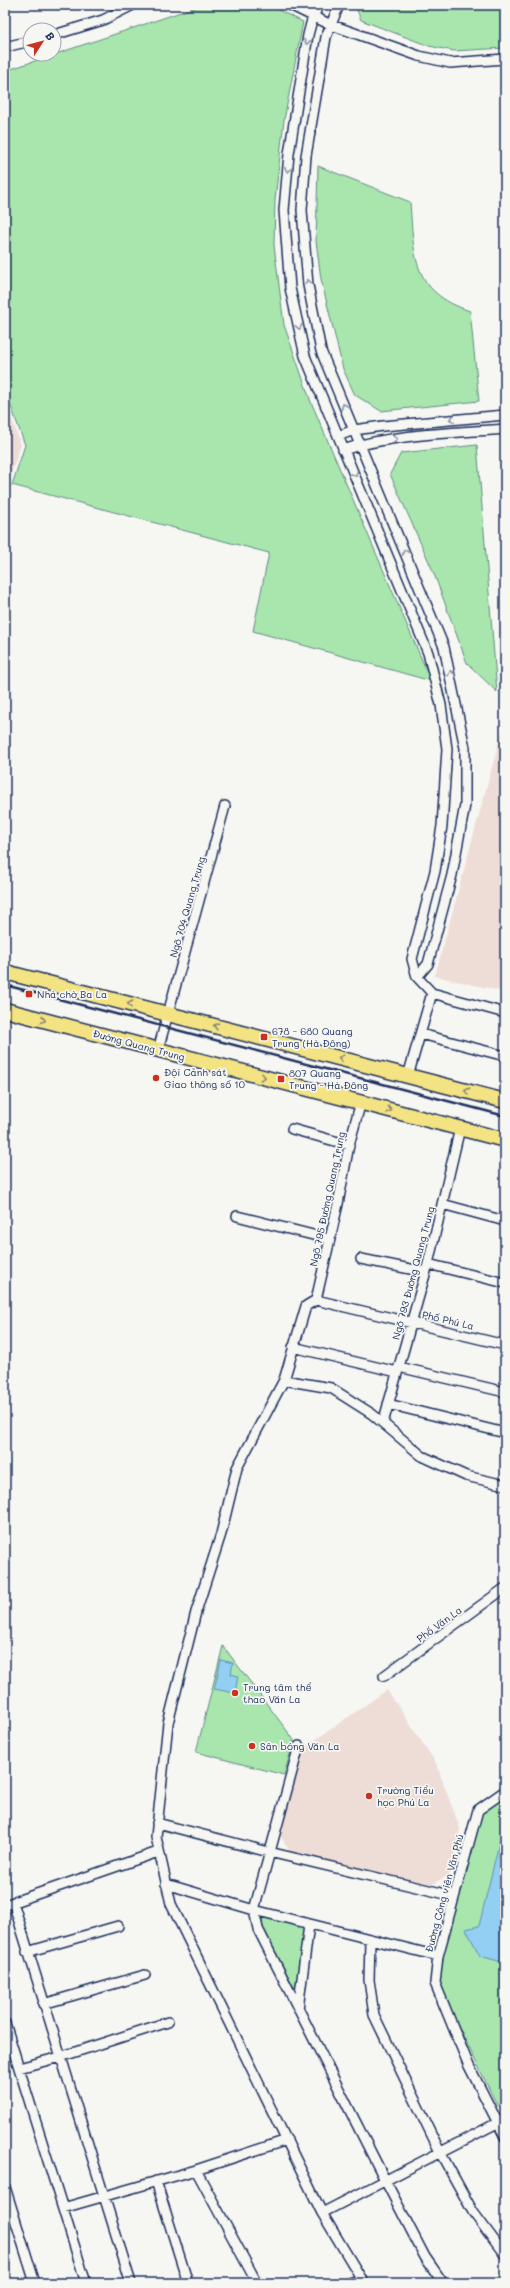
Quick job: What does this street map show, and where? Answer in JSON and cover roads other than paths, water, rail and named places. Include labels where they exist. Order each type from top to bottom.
[{"type":"highway","points":[[5,972],[505,1101]]},
{"type":"highway","name":"Đường Quang Trung","points":[[5,1010],[505,1140]]},
{"type":"street","points":[[62,33],[103,20],[132,5]]},
{"type":"street","points":[[290,5],[330,24],[420,56],[450,63],[505,59]]},
{"type":"street","points":[[319,5],[313,16],[303,62],[289,154],[284,210],[290,288],[304,356],[428,653],[441,705],[447,749],[443,818],[435,871],[412,959],[417,977],[432,993],[505,1013]]},
{"type":"street","points":[[339,5],[330,24],[320,66],[306,156],[302,210],[308,285],[321,351],[444,647],[459,712],[465,748],[465,805],[452,875],[428,964],[417,977]]},
{"type":"street","points":[[5,47],[22,43]]},
{"type":"street","points":[[338,436],[354,430],[505,414]]},
{"type":"street","points":[[343,450],[360,444],[388,440],[505,429]]},
{"type":"street","name":"Ngõ 704 Quang Trung","points":[[158,1050],[225,806]]},
{"type":"street","points":[[408,1076],[432,993]]},
{"type":"street","points":[[421,1034],[505,1056]]},
{"type":"street","name":"Ngõ 795 Đường Quang Trung","points":[[316,1300],[349,1145],[360,1102]]},
{"type":"street","name":"Ngõ 793 Đường Quang Trung","points":[[383,1423],[427,1268],[460,1128]]},
{"type":"street","points":[[292,1129],[349,1145]]},
{"type":"street","points":[[442,1204],[505,1220]]},
{"type":"street","points":[[237,1216],[329,1239]]},
{"type":"street","points":[[361,1259],[427,1268],[505,1283]]},
{"type":"street","points":[[316,1300],[306,1306],[284,1380],[237,1468],[221,1534],[196,1612],[168,1723],[157,1823],[158,1852],[171,1904],[322,2213],[363,2281],[350,2283]]},
{"type":"street","name":"Phố Phú La","points":[[316,1300],[505,1345]]},
{"type":"street","points":[[293,1347],[505,1392]]},
{"type":"street","points":[[284,1380],[331,1388],[383,1423],[422,1456],[466,1476],[505,1485]]},
{"type":"street","points":[[388,1404],[505,1433]]},
{"type":"street","name":"Phố Văn La","points":[[384,1676],[505,1588]]},
{"type":"street","points":[[299,1746],[254,1910],[258,1929],[425,2257],[443,2283]]},
{"type":"street","name":"Đường Công viên Văn Phú","points":[[504,1793],[478,1810],[438,1956],[435,1983],[469,2066],[501,2120],[505,2137]]},
{"type":"street","points":[[157,1823],[454,1896]]},
{"type":"street","points":[[131,2283],[27,1952],[9,1904],[158,1852]]},
{"type":"street","points":[[166,1884],[309,1925],[370,1941],[438,1956]]},
{"type":"street","points":[[298,2009],[309,1925]]},
{"type":"street","points":[[27,1952],[118,1926]]},
{"type":"street","points":[[370,1941],[368,1980],[374,2015],[440,2152],[473,2212],[505,2255]]},
{"type":"street","points":[[43,2004],[145,1974]]},
{"type":"street","points":[[19,2068],[60,2057],[168,2022]]},
{"type":"street","points":[[5,2023],[86,2283]]},
{"type":"street","points":[[322,2213],[501,2120]]},
{"type":"street","points":[[63,2208],[156,2180],[196,2170],[286,2140]]},
{"type":"street","points":[[196,2170],[257,2283]]},
{"type":"street","points":[[156,2180],[188,2283]]},
{"type":"street","points":[[5,2187],[35,2283]]},
{"type":"water","points":[[221,1660],[233,1663],[231,1674],[238,1676],[235,1693],[214,1689]]},
{"type":"water","points":[[505,1833],[505,1893],[501,1905],[505,1913],[505,1971],[502,1962],[480,1956],[466,1929],[479,1926],[501,1835]]},
{"type":"railway","points":[[5,985],[505,1116]]},
{"type":"place","name":"Nhà chờ Ba La","points":[[29,994]]},
{"type":"place","name":"678 - 680 Quang Trung (Hà Đông)","points":[[264,1037]]},
{"type":"place","name":"Đội Cảnh sát Giao thông số 10","points":[[156,1078]]},
{"type":"place","name":"807 Quang Trung - Hà Đông","points":[[281,1079]]},
{"type":"place","name":"Trung tâm thể thao Văn La","points":[[235,1693]]},
{"type":"place","name":"Sân bóng Văn La","points":[[252,1746]]},
{"type":"place","name":"Trường Tiểu học Phú La","points":[[369,1796]]}]
